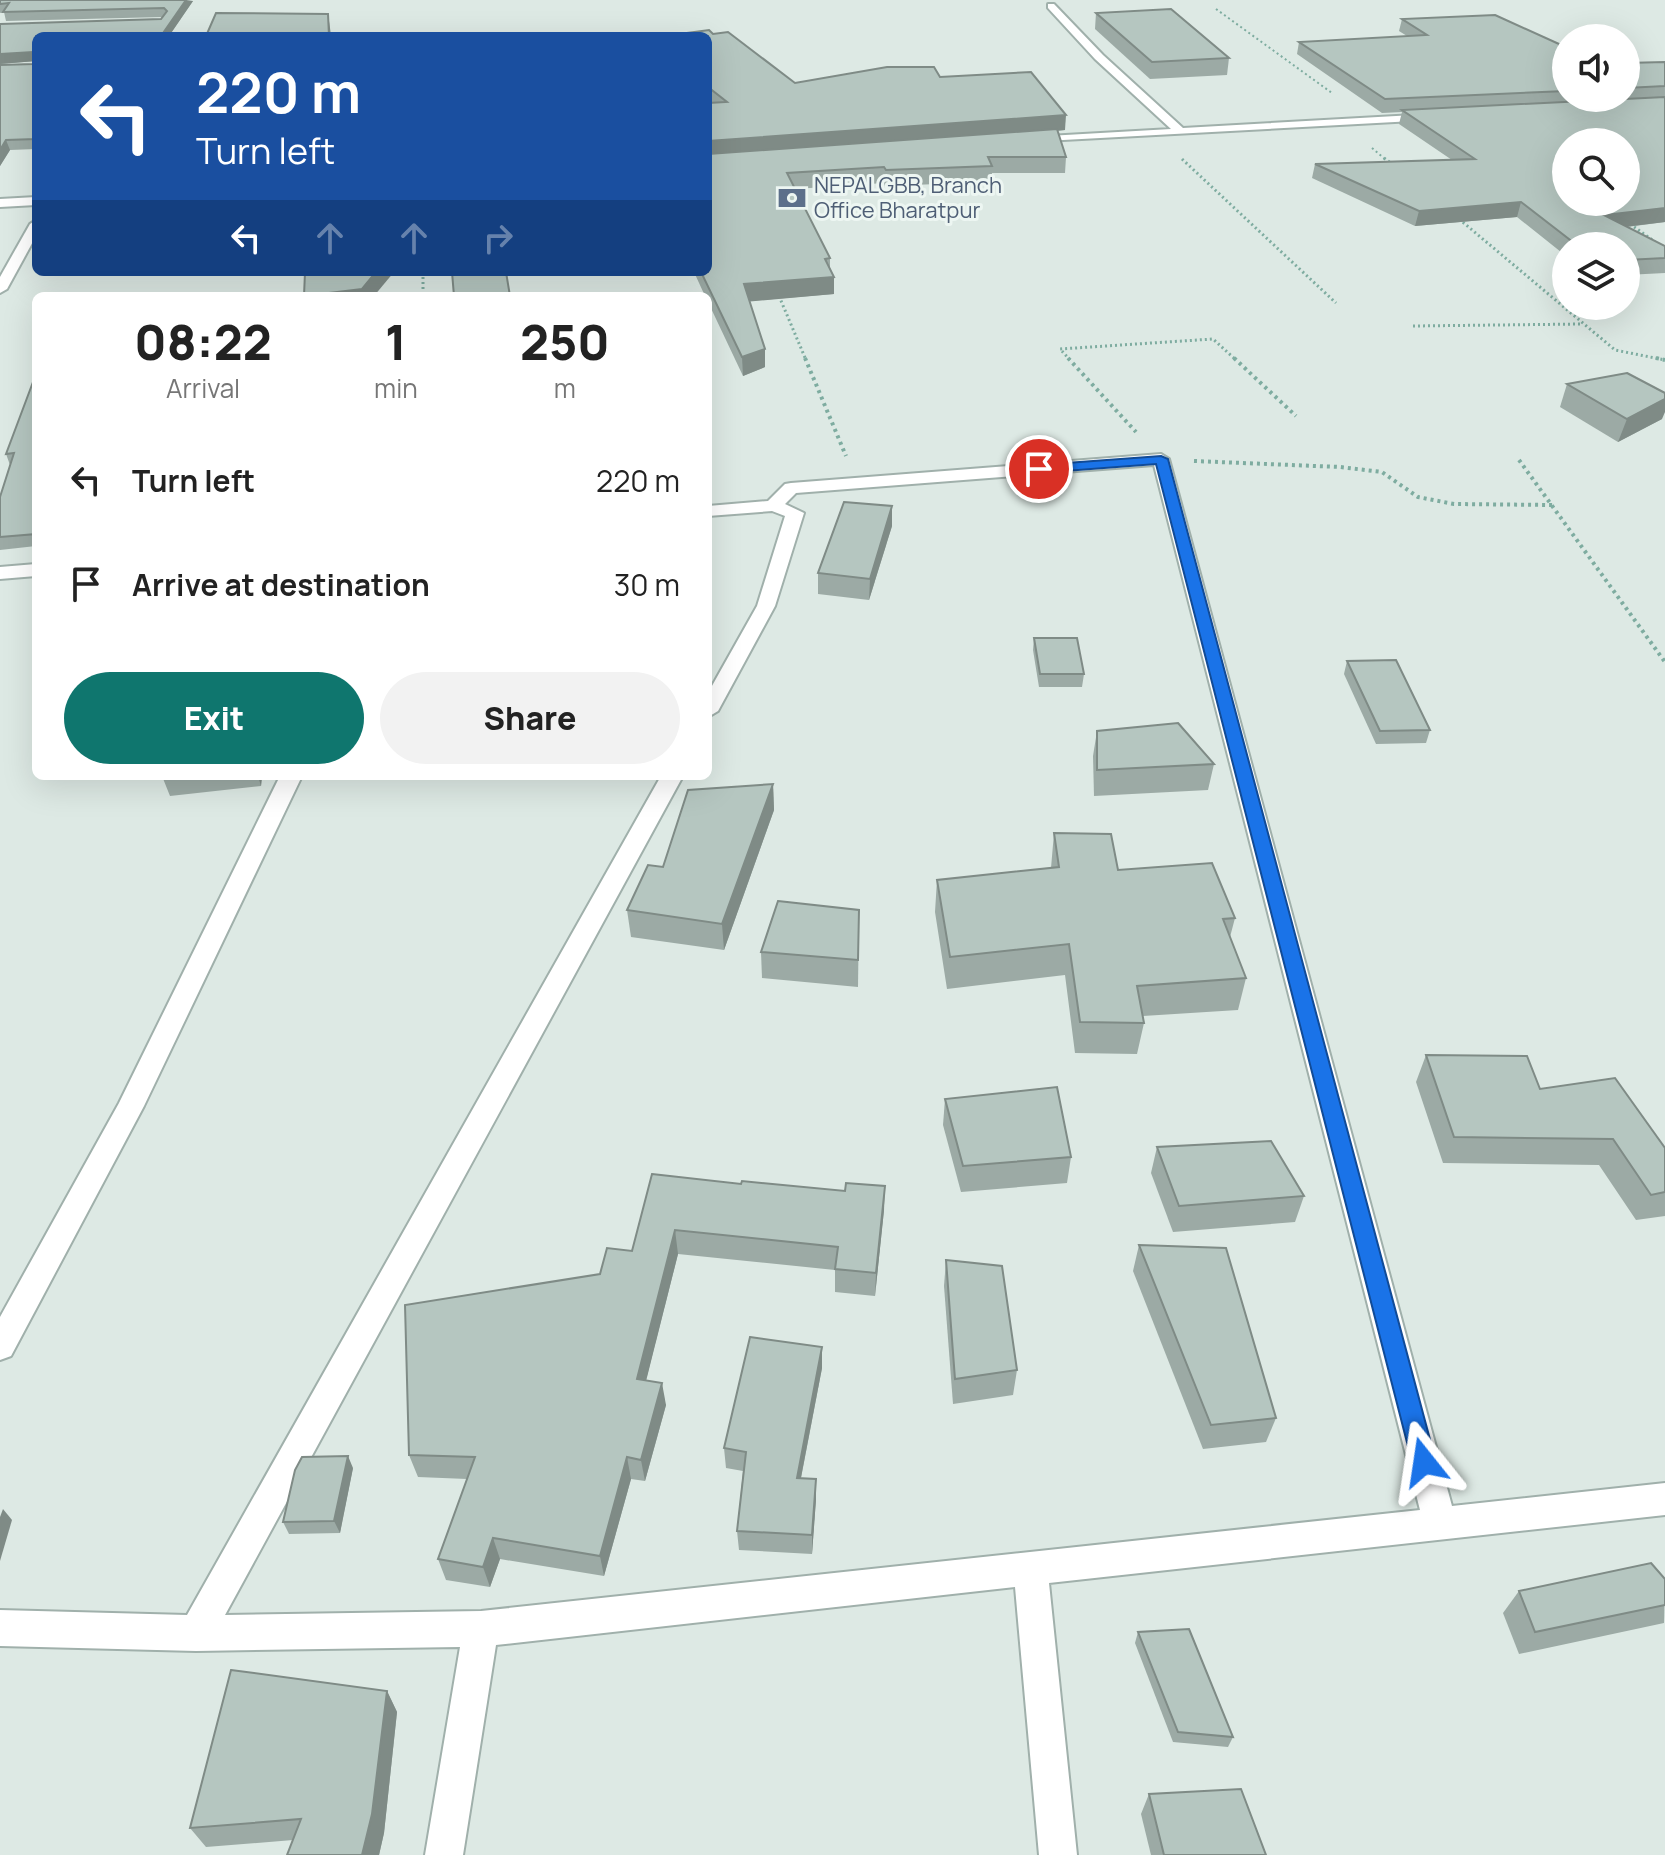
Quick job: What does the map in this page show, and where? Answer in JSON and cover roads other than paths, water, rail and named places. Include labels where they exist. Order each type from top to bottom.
[{"type":"street","points":[[1051,6],[1099,57],[1179,130]]},
{"type":"street","points":[[1009,141],[1446,116]]},
{"type":"street","points":[[0,203],[32,201]]},
{"type":"street","points":[[0,289],[32,231]]},
{"type":"street","points":[[773,506],[791,488],[1161,459],[1440,1523]]},
{"type":"street","points":[[712,511],[773,506],[795,513],[766,606],[712,704]]},
{"type":"street","points":[[0,573],[32,570]]},
{"type":"street","points":[[0,1346],[131,1106],[289,780]]},
{"type":"street","points":[[196,1633],[670,780]]},
{"type":"street","points":[[0,1628],[196,1633],[481,1629],[1665,1499]]},
{"type":"street","points":[[1030,1567],[1058,1855]]},
{"type":"street","points":[[444,1855],[481,1629]]},
{"type":"place","name":"NEPALGBB, Branch Office Bharatpur","points":[[792,198]]}]
